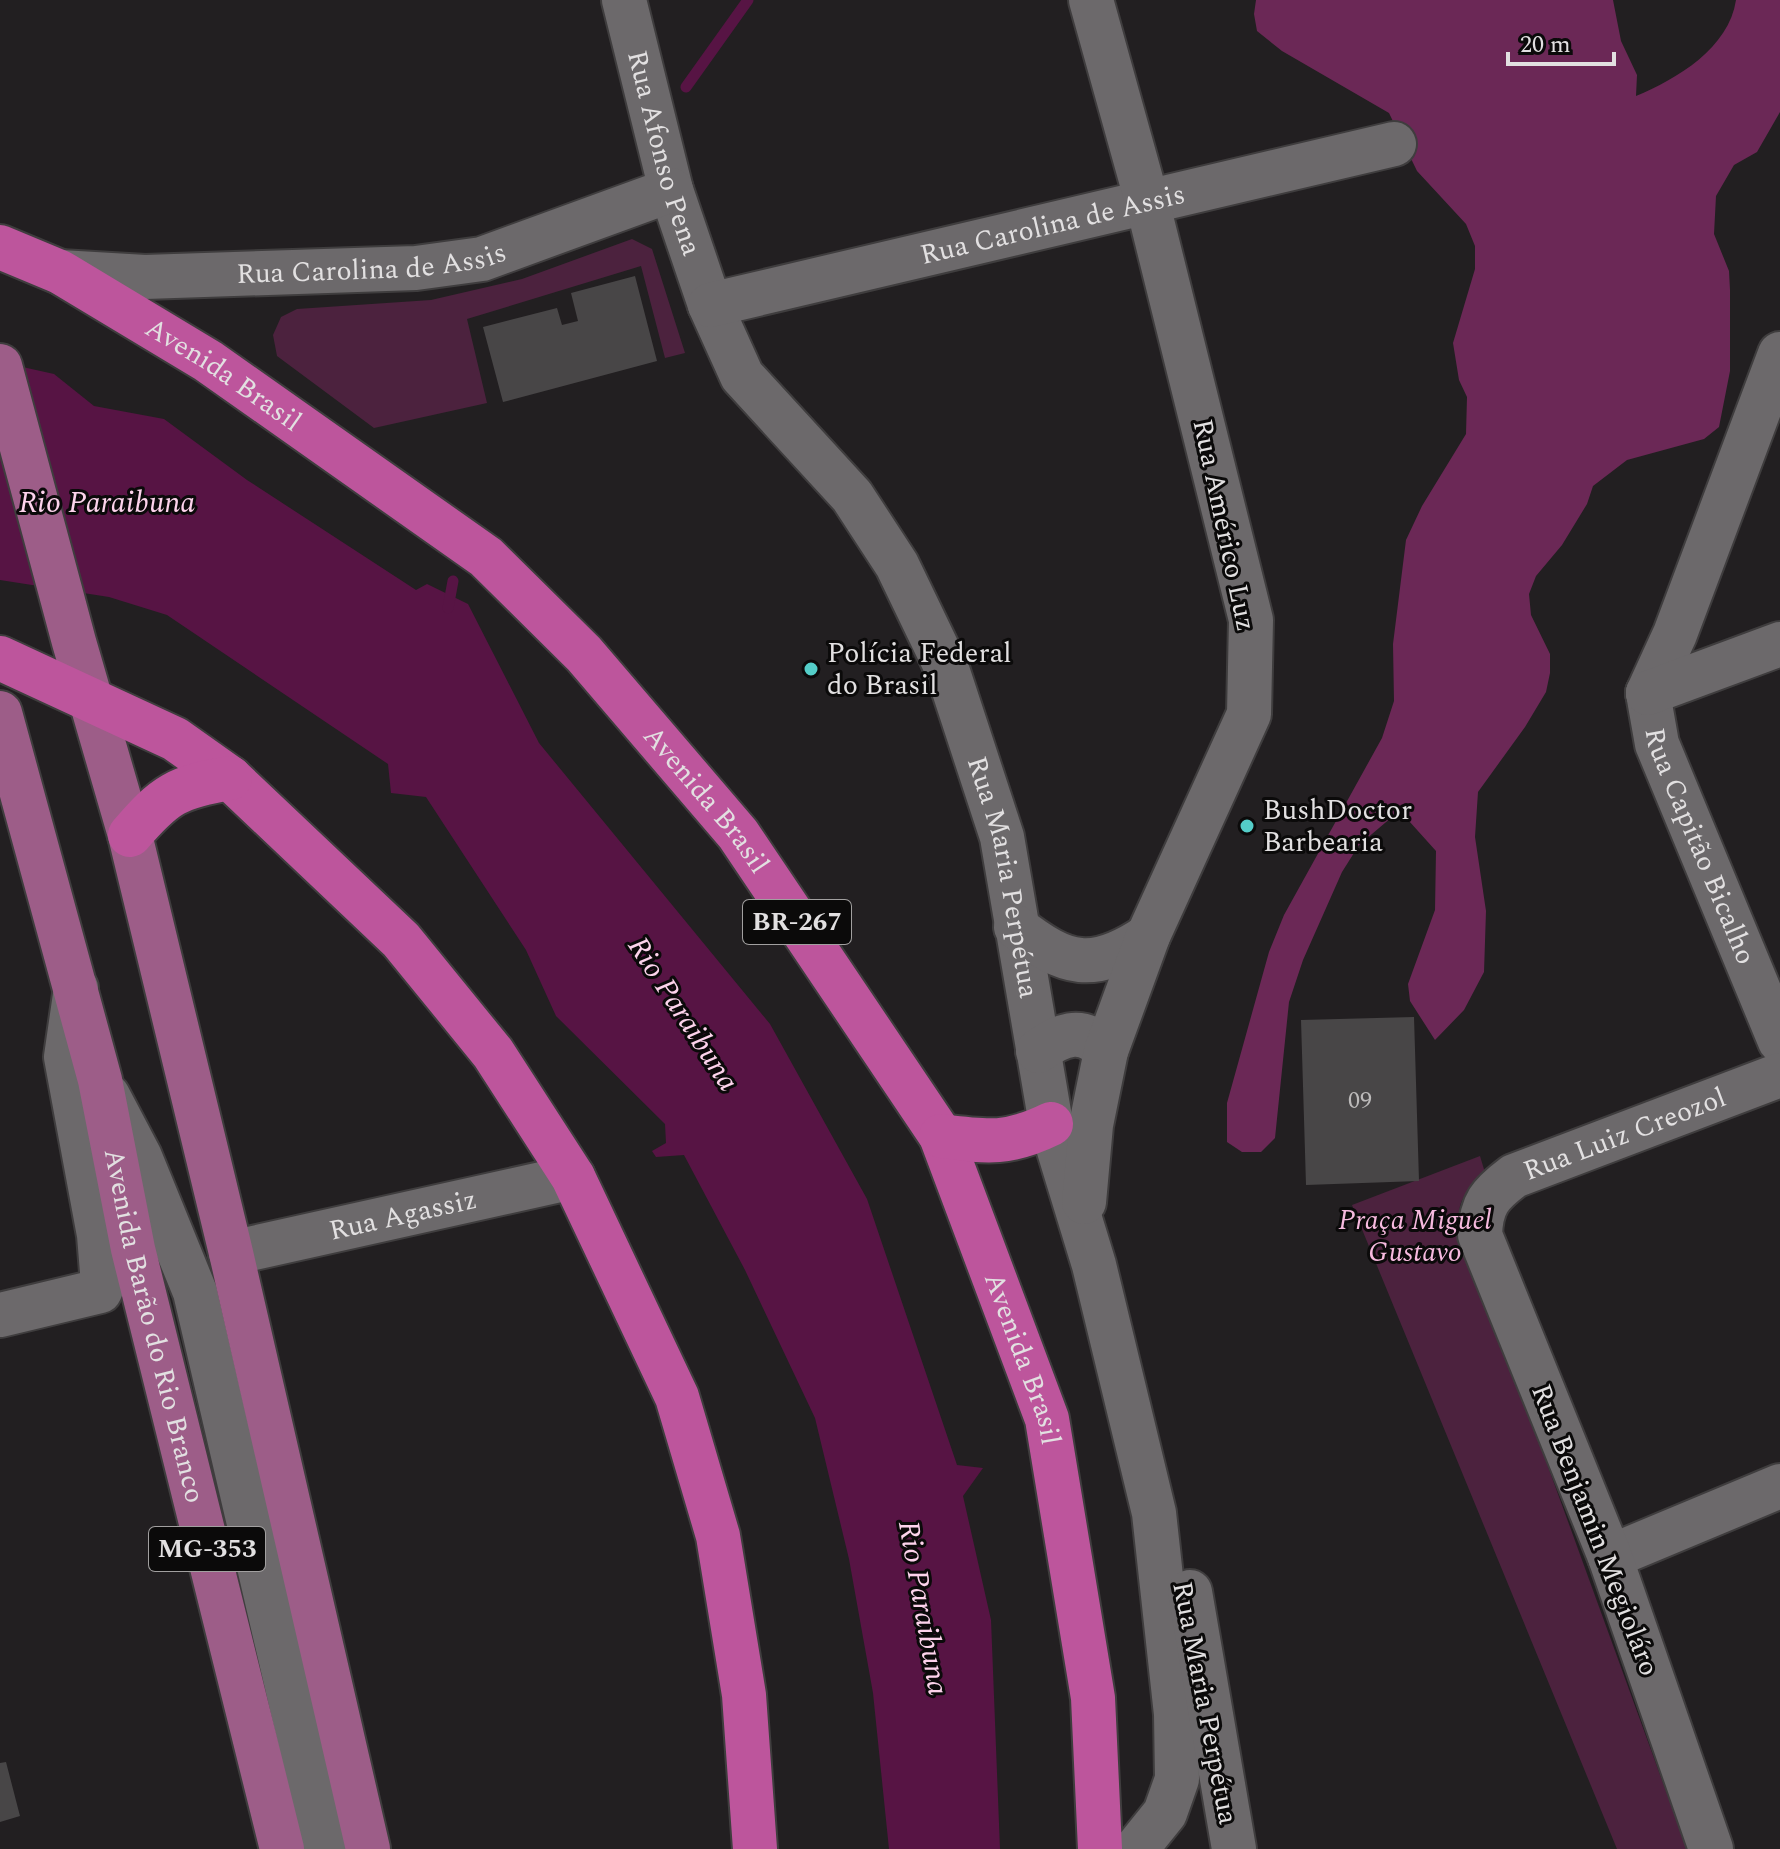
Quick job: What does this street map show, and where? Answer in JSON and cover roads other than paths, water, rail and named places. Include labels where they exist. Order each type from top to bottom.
[{"type":"highway","name":"Avenida Brasil","points":[[0,247],[60,272],[208,361],[486,557],[584,654],[738,834],[941,1136],[1047,1419],[1093,1698],[1100,1849]]},
{"type":"highway","points":[[0,658],[175,739],[230,778],[401,940],[493,1053],[573,1177],[677,1397],[718,1536],[744,1695],[755,1849]]},
{"type":"highway","points":[[130,835],[157,804],[187,786],[230,778]]},
{"type":"highway","points":[[941,1136],[982,1141],[1019,1139],[1051,1124]]},
{"type":"main road","name":"Avenida Barão do Rio Branco","points":[[0,366],[74,642],[130,835],[231,1253],[368,1849]]},
{"type":"main road","name":"Avenida Barão do Rio Branco","points":[[0,713],[100,1080],[133,1249],[282,1849]]},
{"type":"street","name":"Rua Afonso Pena","points":[[624,0],[671,190],[710,305]]},
{"type":"street","name":"Rua Américo Luz","points":[[1082,1225],[1091,1125],[1106,1051],[1148,936],[1249,714],[1251,620],[1148,205],[1091,0]]},
{"type":"street","name":"Rua Carolina de Assis","points":[[710,305],[1148,205],[1394,144]]},
{"type":"street","name":"Rua Carolina de Assis","points":[[60,272],[145,277],[416,268],[482,259],[671,190]]},
{"type":"street","name":"Rua Maria Perpétua","points":[[710,305],[742,376],[852,496],[897,565],[947,669],[1002,837],[1051,1124],[1082,1225],[1154,1513],[1176,1714],[1177,1779],[1165,1813],[1136,1849]]},
{"type":"street","points":[[1648,693],[1675,634],[1780,354]]},
{"type":"street","points":[[1648,693],[1780,644]]},
{"type":"street","name":"Rua Capitão Bicalho","points":[[1648,693],[1657,744],[1780,1041]]},
{"type":"street","points":[[1016,927],[1055,954],[1089,962],[1127,950],[1148,936]]},
{"type":"street","points":[[0,1315],[100,1291],[105,1273],[66,1057],[76,988]]},
{"type":"street","points":[[1038,1051],[1055,1038],[1073,1033],[1096,1040],[1106,1051]]},
{"type":"street","name":"Rua Luiz Creozol","points":[[1481,1212],[1490,1194],[1514,1176],[1780,1075]]},
{"type":"street","name":"Avenida Barão do Rio Branco","points":[[100,1080],[140,1157],[195,1292],[325,1849]]},
{"type":"street","name":"Avenida Barão do Rio Branco","points":[[195,1292],[193,1254],[204,1142]]},
{"type":"street","name":"Rua Agassiz","points":[[231,1253],[573,1177]]},
{"type":"street","name":"Rua Benjamin Megioláro","points":[[1481,1212],[1480,1235],[1610,1557],[1711,1849]]},
{"type":"street","points":[[1610,1557],[1780,1486]]},
{"type":"street","name":"Rua Maria Perpétua","points":[[1154,1513],[1190,1591],[1234,1849]]},
{"type":"water","name":"Rio Paraibuna","points":[[0,362],[54,374],[94,406],[164,419],[247,480],[416,590],[427,584],[468,604],[539,743],[770,1024],[867,1199],[957,1465],[983,1468],[963,1496],[991,1620],[1000,1849],[889,1849],[873,1693],[849,1559],[815,1418],[745,1270],[684,1155],[656,1157],[652,1151],[666,1143],[665,1124],[556,1016],[526,950],[426,797],[391,793],[388,764],[167,615],[109,597],[0,580]]},
{"type":"waterway","points":[[686,87],[748,0]]},
{"type":"waterway","points":[[448,608],[453,581]]},
{"type":"place","name":"Polícia Federal do Brasil","points":[[811,669]]},
{"type":"place","name":"BushDoctor Barbearia","points":[[1247,826]]},
{"type":"park label","name":"Praça Miguel Gustavo","points":[[1415,1236]]}]
